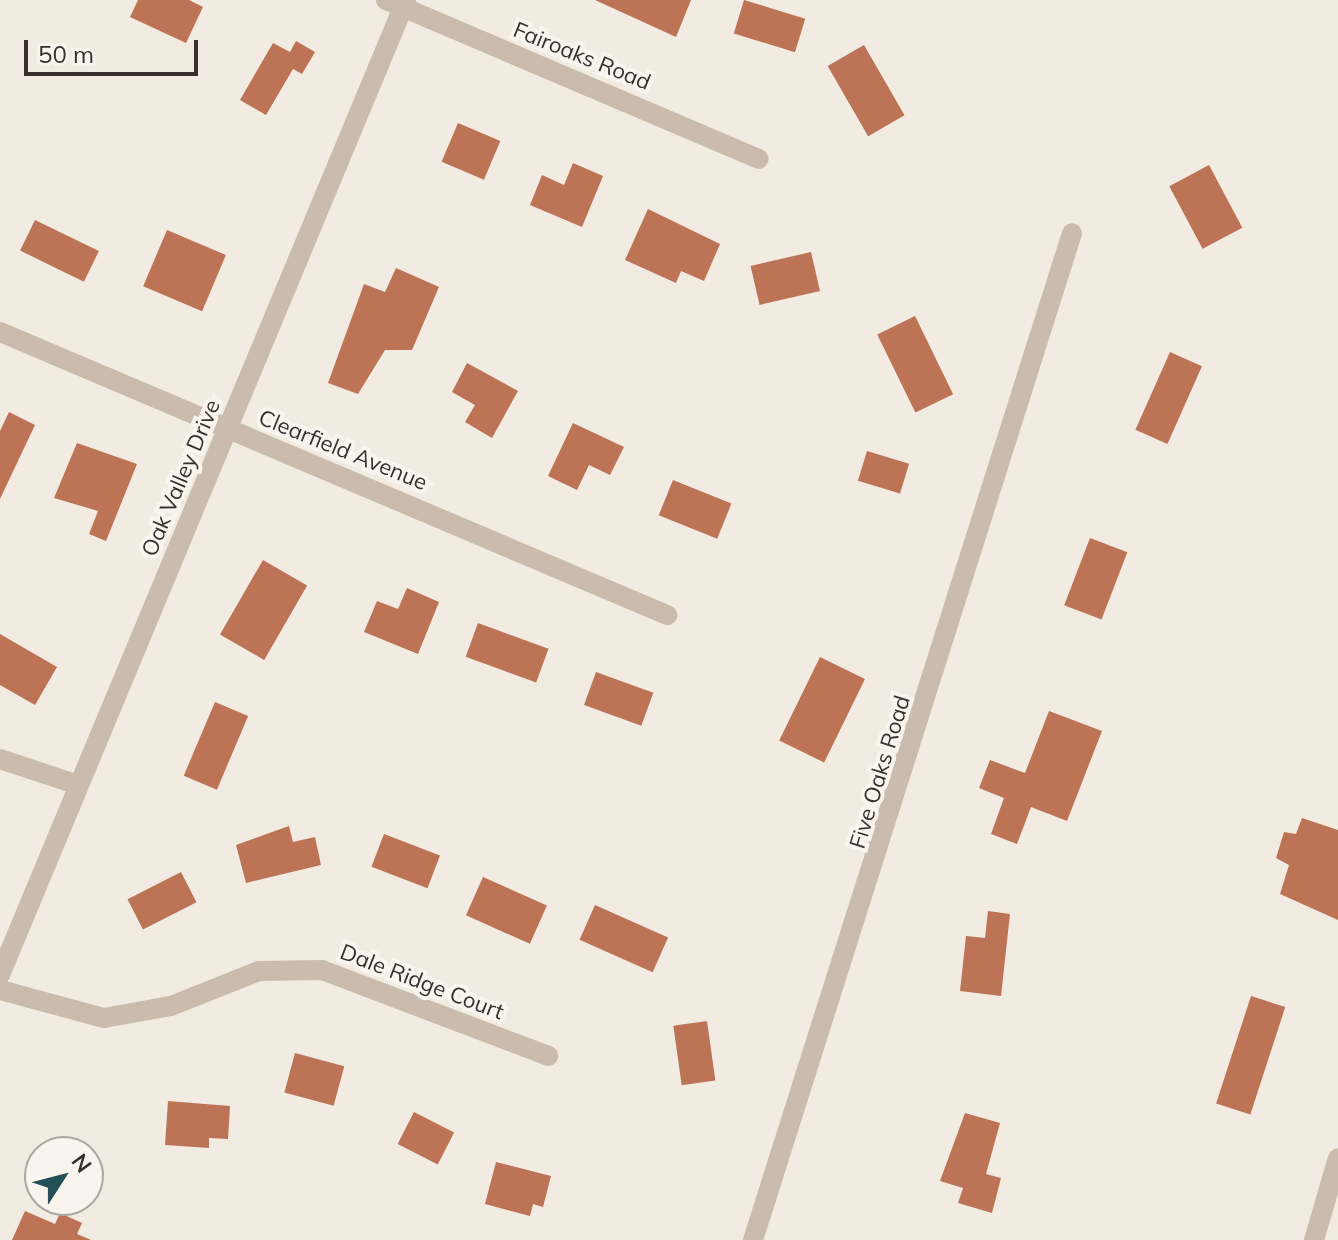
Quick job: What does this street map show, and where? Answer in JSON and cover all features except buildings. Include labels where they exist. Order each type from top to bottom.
[{"type":"street","name":"Fairoaks Road","points":[[398,2],[759,159]]},
{"type":"street","name":"Oak Valley Drive","points":[[0,975],[228,430],[398,2]]},
{"type":"street","name":"Five Oaks Road","points":[[753,1240],[1042,316],[1072,233]]},
{"type":"street","name":"Clearfield Avenue","points":[[0,332],[667,615]]},
{"type":"street","points":[[0,759],[78,785]]},
{"type":"street","name":"Dale Ridge Court","points":[[0,990],[104,1018],[171,1006],[259,971],[322,970],[548,1056]]},
{"type":"street","points":[[1314,1240],[1338,1158]]}]
